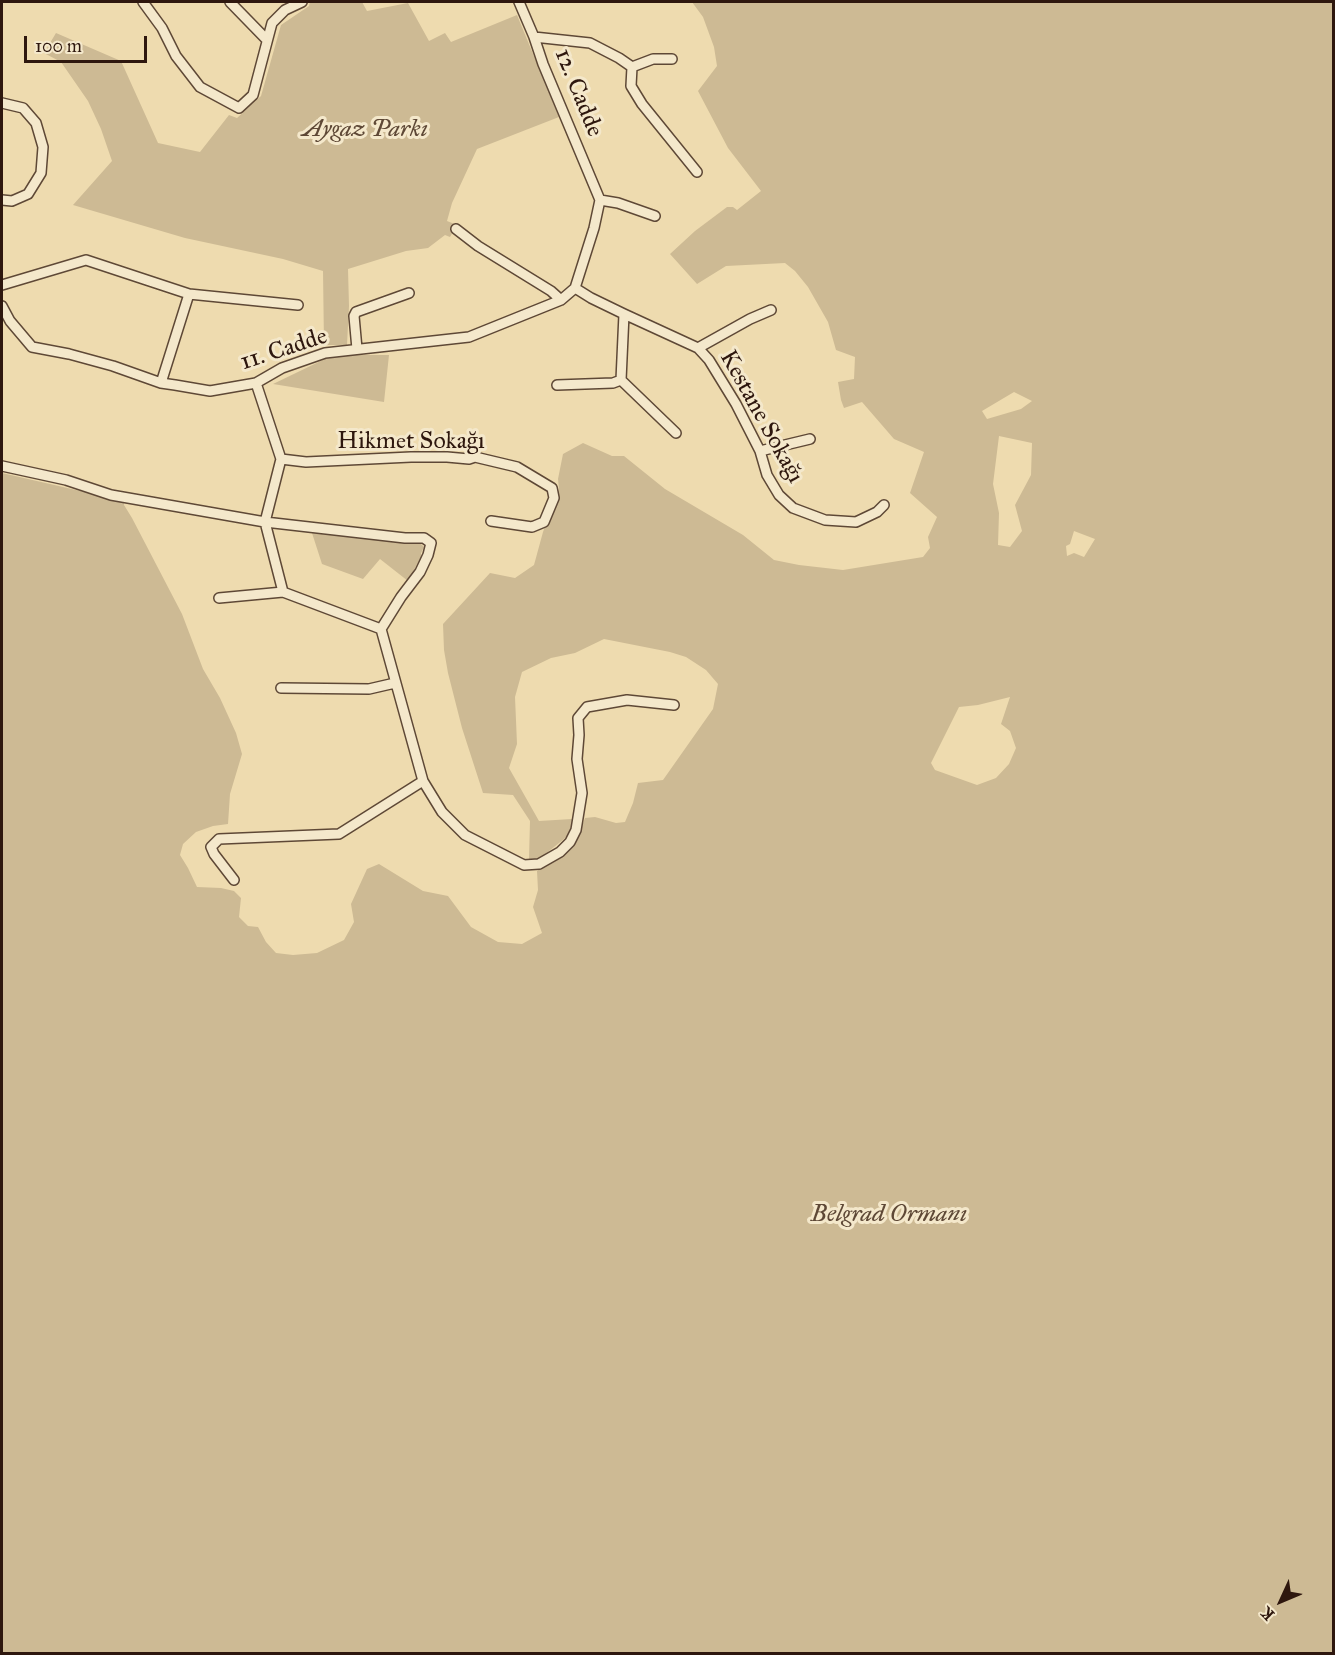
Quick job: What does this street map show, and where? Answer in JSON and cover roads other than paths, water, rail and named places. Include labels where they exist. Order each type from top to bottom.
[{"type":"street","points":[[143,2],[162,28],[176,56],[200,87],[239,108],[253,95],[272,23],[285,10],[302,2]]},
{"type":"street","points":[[230,2],[267,39]]},
{"type":"street","name":"12. Cadde","points":[[519,2],[600,200]]},
{"type":"street","points":[[534,37],[590,44],[632,67]]},
{"type":"street","points":[[632,67],[653,59],[672,59]]},
{"type":"street","points":[[632,67],[631,86],[642,104],[697,171]]},
{"type":"street","points":[[2,103],[22,108],[36,123],[43,147],[41,173],[28,194],[12,201],[2,200]]},
{"type":"street","points":[[575,288],[594,228],[600,200],[618,203],[655,216]]},
{"type":"street","points":[[456,229],[478,246],[551,291],[561,300]]},
{"type":"street","points":[[2,285],[86,260],[189,294],[298,304]]},
{"type":"street","name":"11. Cadde","points":[[2,306],[10,321],[32,347],[113,366],[161,383],[210,391],[256,383],[282,368],[325,353],[469,337],[561,300],[575,288]]},
{"type":"street","name":"Kestane Sokağı","points":[[575,288],[591,298],[698,348],[710,360],[760,451],[767,475],[779,495],[793,508],[825,520],[856,522],[877,512],[884,505]]},
{"type":"street","points":[[357,349],[354,316],[356,312],[409,293]]},
{"type":"street","points":[[161,383],[189,294]]},
{"type":"street","points":[[698,348],[771,310]]},
{"type":"street","points":[[624,314],[621,380],[676,433]]},
{"type":"street","points":[[557,384],[614,384],[621,380]]},
{"type":"street","points":[[256,383],[281,459],[265,522],[283,592]]},
{"type":"street","points":[[760,451],[810,439]]},
{"type":"street","name":"Hikmet Sokağı","points":[[281,459],[306,462],[411,457],[475,458],[517,467],[552,488],[554,498],[544,522],[532,527],[491,521]]},
{"type":"street","points":[[2,466],[66,480],[111,495],[265,522],[405,538],[424,538],[431,543],[420,572],[381,629],[423,781],[442,812],[465,835],[524,865],[539,864],[560,852],[570,842],[576,830],[582,793],[577,759],[578,718],[587,707],[627,700],[674,705]]},
{"type":"street","points":[[219,598],[283,592],[381,629]]},
{"type":"street","points":[[281,688],[369,689],[395,683]]},
{"type":"street","points":[[234,880],[211,847],[219,839],[339,834],[423,781]]},
{"type":"park label","name":"Aygaz Parkı","points":[[365,130]]},
{"type":"park label","name":"Belgrad Ormanı","points":[[889,1215]]}]
